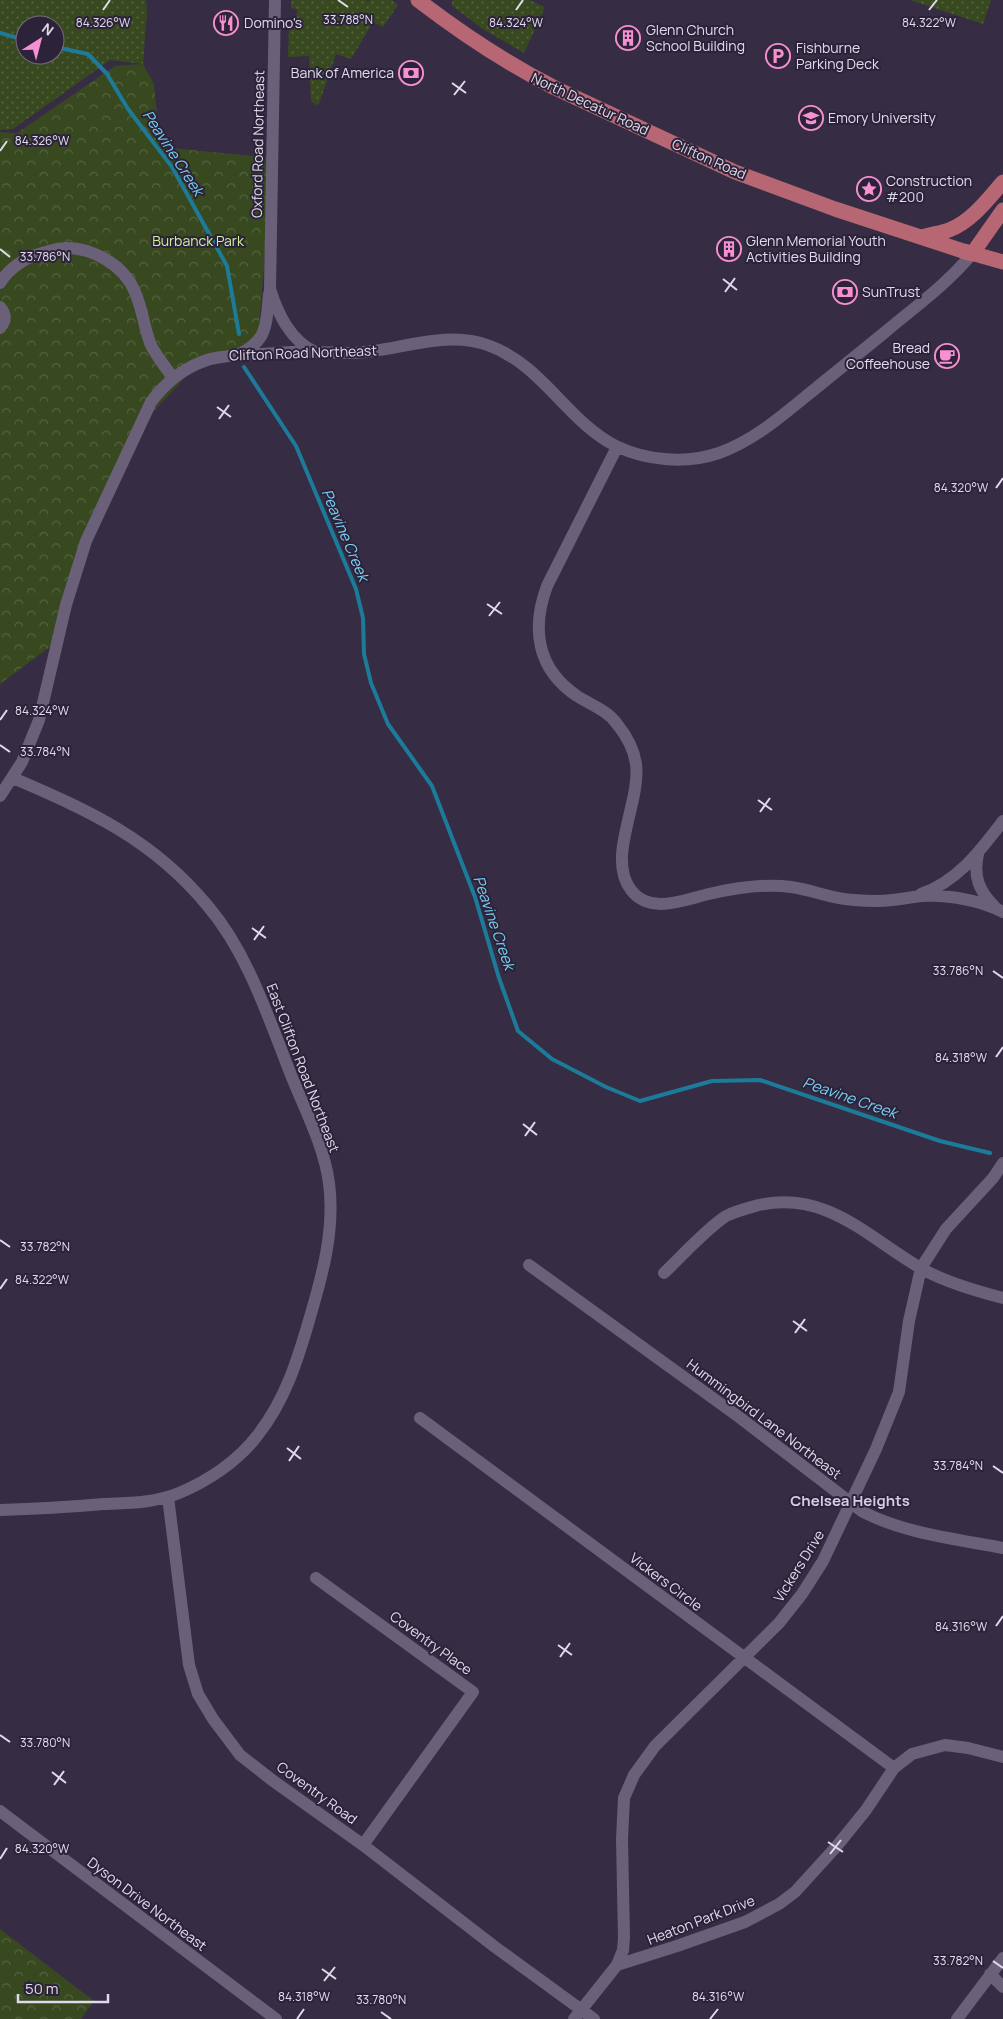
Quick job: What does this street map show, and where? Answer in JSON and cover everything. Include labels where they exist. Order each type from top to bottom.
[{"type":"main road","name":"Clifton Road","points":[[418,0],[479,45],[527,74],[690,151],[770,185],[922,237]]},
{"type":"main road","points":[[922,237],[950,230],[964,221],[986,202],[1003,182]]},
{"type":"main road","points":[[972,254],[1003,211]]},
{"type":"main road","points":[[922,237],[1003,262]]},
{"type":"street","name":"Oxford Road Northeast","points":[[237,355],[248,350],[262,337],[265,330],[270,289],[275,0]]},
{"type":"street","points":[[0,284],[6,273],[39,253],[64,248],[84,250],[106,259],[121,270],[134,289],[144,317],[150,344],[173,378]]},
{"type":"street","name":"Clifton Road Northeast","points":[[0,796],[13,778],[30,745],[39,720],[66,605],[86,541],[151,402],[159,391],[173,378],[198,363],[209,359],[237,355],[315,352],[356,353],[454,340],[470,341],[490,346],[520,363],[602,438],[617,447],[647,456],[681,460],[702,458],[741,443],[792,408],[933,295],[972,254]]},
{"type":"street","name":"Oxford Road Northeast","points":[[270,289],[282,319],[290,331],[306,348],[315,352]]},
{"type":"street","points":[[0,307],[5,317],[0,328]]},
{"type":"street","points":[[617,447],[547,586],[542,601],[538,629],[542,654],[555,677],[574,693],[612,718],[624,734],[633,753],[636,765],[634,798],[622,856],[622,866],[626,882],[639,898],[646,902],[664,904],[717,892],[765,886],[791,887],[842,899],[874,901],[920,896],[949,898],[974,902],[1000,910]]},
{"type":"street","name":"East Clifton Road Northeast","points":[[0,1510],[131,1503],[168,1498],[207,1478],[240,1455],[259,1434],[289,1382],[300,1354],[323,1272],[331,1214],[328,1181],[313,1128],[253,980],[234,942],[212,911],[186,881],[135,838],[85,810],[13,778]]},
{"type":"street","points":[[904,898],[930,891],[953,878],[978,854],[1003,821]]},
{"type":"street","points":[[978,854],[976,874],[978,885],[987,899],[1000,910]]},
{"type":"street","name":"Vickers Drive","points":[[617,1965],[623,1950],[624,1938],[622,1839],[623,1814],[628,1788],[644,1758],[779,1623],[802,1594],[823,1561],[851,1503],[899,1392],[909,1321],[921,1268],[946,1229],[993,1178],[1003,1163]]},
{"type":"street","points":[[664,1273],[726,1216],[749,1208],[780,1202],[809,1204],[837,1214],[921,1268],[950,1282],[1003,1298]]},
{"type":"street","name":"Hummingbird Lane Northeast","points":[[530,1265],[753,1428],[863,1512],[913,1531],[1003,1548]]},
{"type":"street","name":"Vickers Circle","points":[[420,1418],[894,1768]]},
{"type":"street","name":"Coventry Road","points":[[168,1498],[189,1665],[198,1694],[213,1720],[240,1755],[363,1845],[578,2014],[594,2019]]},
{"type":"street","name":"Coventry Place","points":[[316,1578],[473,1692],[363,1845]]},
{"type":"street","name":"Heaton Park Drive","points":[[617,1965],[744,1922],[779,1904],[809,1878],[866,1810],[894,1768],[912,1754],[945,1745],[968,1748],[1003,1757]]},
{"type":"street","name":"Dyson Drive Northeast","points":[[0,1811],[276,2019]]},
{"type":"street","points":[[957,2019],[1003,1958]]},
{"type":"street","points":[[578,2014],[617,1965]]},
{"type":"street","points":[[990,1974],[1003,1987]]},
{"type":"green space","points":[[0,0],[146,0],[147,12],[143,64],[110,60],[13,129],[0,130]]},
{"type":"green space","points":[[291,0],[366,0],[368,2],[370,0],[392,0],[398,5],[383,27],[373,22],[351,59],[336,54],[319,104],[316,105],[311,100],[309,56],[288,57],[289,28],[296,28],[297,9],[291,8]]},
{"type":"green space","points":[[453,0],[529,0],[545,7],[524,53],[483,29],[451,5]]},
{"type":"green space","points":[[910,0],[991,0],[983,24]]},
{"type":"green space","name":"Burbanck Park","points":[[143,64],[154,84],[160,147],[273,158],[259,327],[253,340],[193,369],[149,416],[92,521],[51,646],[0,684],[0,132],[17,133],[115,66]]},
{"type":"green space","points":[[0,1929],[94,2001],[81,2019],[0,2019]]},
{"type":"waterway","name":"Peavine Creek","points":[[0,33],[15,37]]},
{"type":"waterway","name":"Peavine Creek","points":[[65,49],[88,54],[107,74],[128,109],[172,167],[227,266],[239,334]]},
{"type":"waterway","name":"Peavine Creek","points":[[244,367],[296,446],[356,589],[363,618],[364,654],[371,683],[388,724],[432,786],[475,897],[499,978],[518,1031],[552,1059],[606,1087],[640,1101],[712,1081],[760,1080],[940,1141],[990,1153]]},
{"type":"place","name":"Domino's","points":[[226,23]]},
{"type":"place","name":"Glenn Church School Building","points":[[628,38]]},
{"type":"place","name":"Fishburne Parking Deck","points":[[778,56]]},
{"type":"place","name":"Bank of America","points":[[411,73]]},
{"type":"place","name":"Emory University","points":[[811,118]]},
{"type":"place","name":"Construction #200","points":[[869,189]]},
{"type":"place","name":"Glenn Memorial Youth Activities Building","points":[[729,249]]},
{"type":"place","name":"SunTrust","points":[[845,292]]},
{"type":"place","name":"Bread Coffeehouse","points":[[947,356]]},
{"type":"district","name":"Chelsea Heights","points":[[850,1501]]}]
